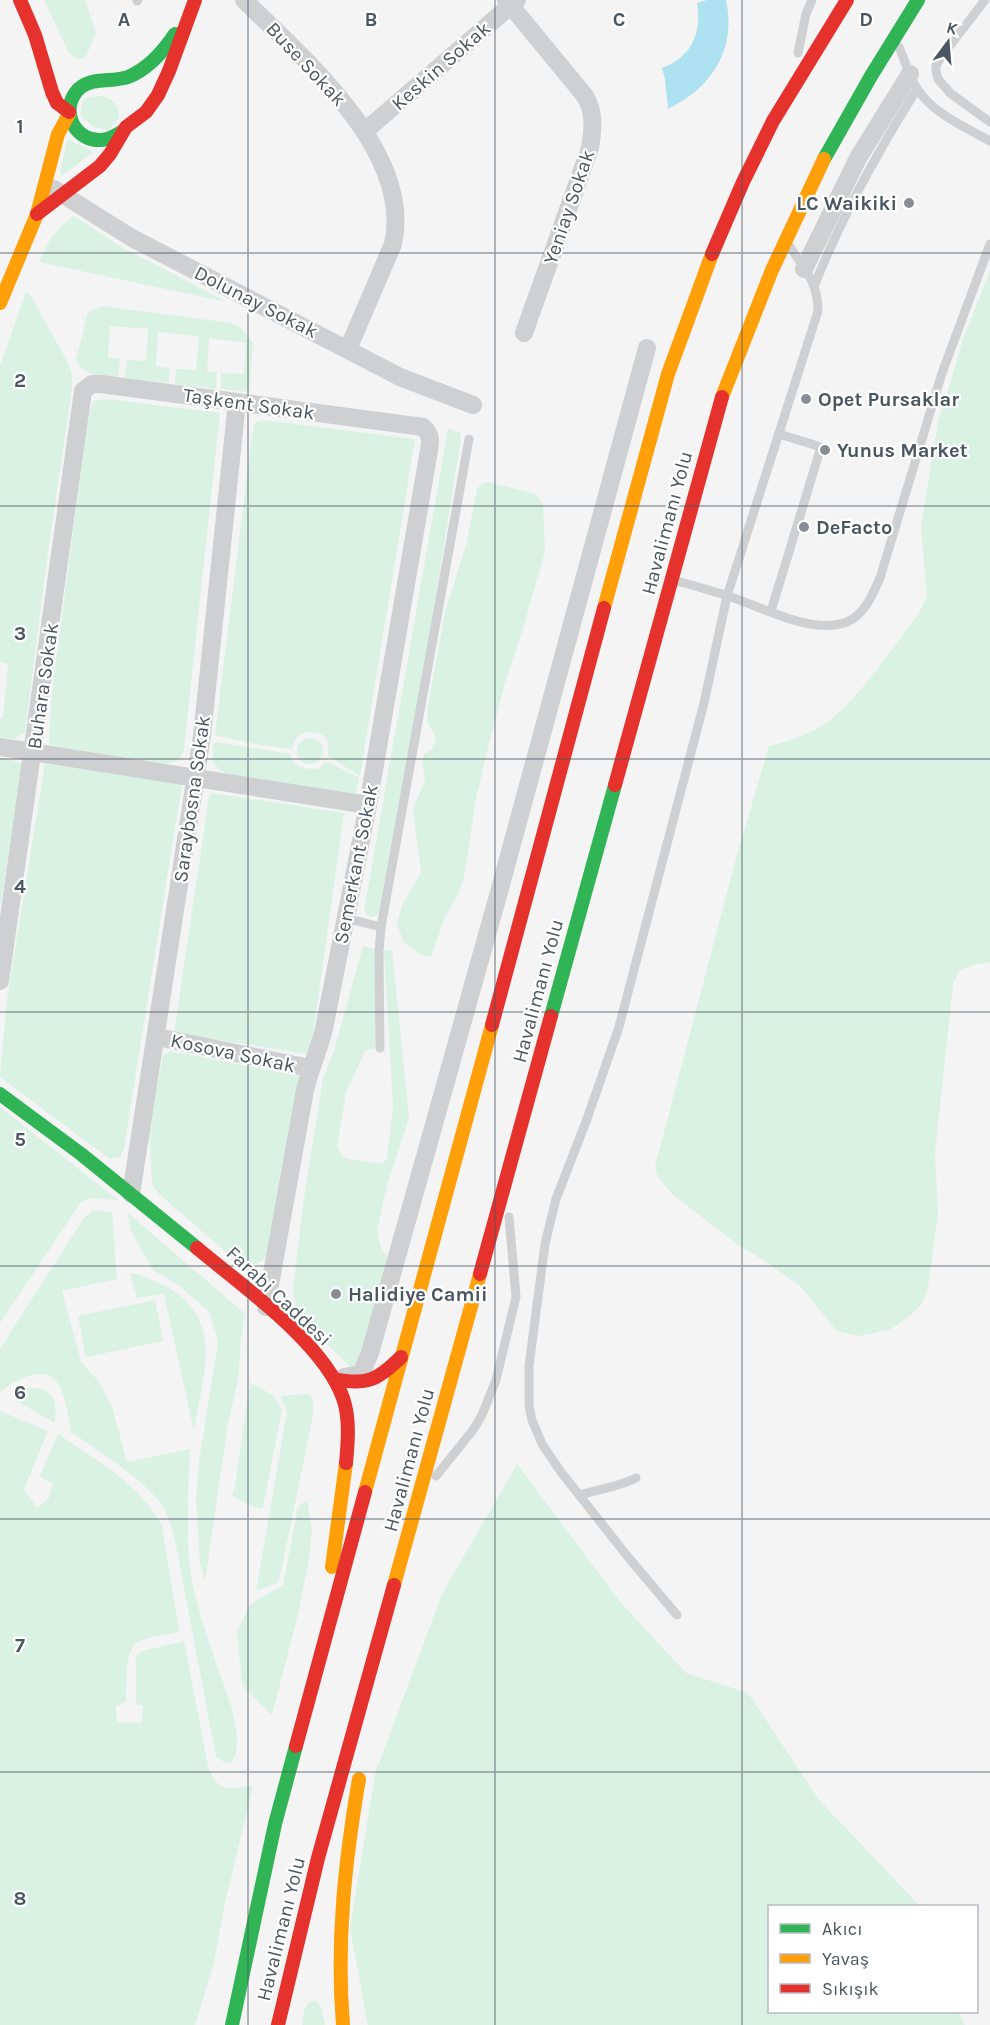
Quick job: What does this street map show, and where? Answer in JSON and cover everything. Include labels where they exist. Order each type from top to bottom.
[{"type":"main road","points":[[20,0],[35,35],[57,103],[69,113],[76,130],[84,137],[95,141],[113,138],[146,112],[158,95],[194,0]]},
{"type":"main road","points":[[0,303],[37,214],[58,134],[69,113],[73,94],[80,80],[108,81],[138,72],[158,57],[178,29],[194,0]]},
{"type":"main road","name":"Havalimanı Yolu","points":[[232,2025],[276,1824],[668,374],[690,307],[712,251],[745,178],[790,91],[847,0]]},
{"type":"main road","name":"Havalimanı Yolu","points":[[278,2025],[318,1858],[724,390],[751,320],[826,156],[918,0]]},
{"type":"main road","points":[[35,35],[58,66]]},
{"type":"main road","points":[[108,81],[118,86],[126,94]]},
{"type":"main road","points":[[37,214],[100,166],[110,154],[124,129],[131,109]]},
{"type":"main road","name":"Farabi Caddesi","points":[[0,1094],[40,1122],[132,1194],[266,1307],[302,1340],[334,1378],[344,1401],[348,1444],[321,1657]]},
{"type":"main road","points":[[334,1378],[356,1383],[367,1382],[383,1374],[401,1358]]},
{"type":"main road","points":[[372,1714],[410,1528]]},
{"type":"main road","points":[[343,2025],[338,1966],[340,1922],[348,1845],[362,1764]]},
{"type":"main road","points":[[226,1991],[276,1824]]},
{"type":"street","name":"Buse Sokak","points":[[244,0],[333,91],[365,131],[382,162],[390,184],[395,201],[396,231],[386,263],[348,349]]},
{"type":"street","name":"Keskin Sokak","points":[[365,131],[511,2]]},
{"type":"street","name":"Yeniay Sokak","points":[[511,2],[585,96],[591,106],[593,117],[590,148],[525,333]]},
{"type":"street","points":[[804,269],[858,158],[913,82]]},
{"type":"street","name":"Dolunay Sokak","points":[[46,184],[132,238],[400,377],[473,405]]},
{"type":"street","points":[[334,1378],[361,1374],[370,1353],[502,881],[646,348]]},
{"type":"street","name":"Taşkent Sokak","points":[[83,391],[92,384],[101,384],[416,426]]},
{"type":"street","name":"Buhara Sokak","points":[[0,981],[83,391]]},
{"type":"street","name":"Saraybosna Sokak","points":[[132,1194],[196,778],[237,402]]},
{"type":"street","name":"Semerkant Sokak","points":[[266,1307],[310,1068],[321,1043],[368,805],[431,438],[429,432],[423,427],[416,426]]},
{"type":"street","points":[[0,747],[368,805]]},
{"type":"street","name":"Kosova Sokak","points":[[157,1037],[310,1068]]},
{"type":"lane","points":[[790,91],[806,14],[812,0]]},
{"type":"lane","points":[[985,0],[936,64],[936,70],[938,79],[950,93],[990,122]]},
{"type":"lane","points":[[895,36],[913,82],[941,113],[990,141]]},
{"type":"lane","points":[[815,284],[829,249],[913,82]]},
{"type":"lane","points":[[677,1615],[628,1557],[561,1472],[542,1444],[529,1406],[529,1366],[545,1244],[556,1199],[619,1027],[704,703],[727,596],[818,310],[815,284],[786,240]]},
{"type":"lane","points":[[672,580],[812,625],[830,625],[847,621],[860,613],[880,578],[942,373],[989,250]]},
{"type":"lane","points":[[771,611],[821,447],[779,434]]},
{"type":"lane","points":[[380,1048],[381,927],[469,439]]},
{"type":"lane","points":[[345,918],[381,927]]},
{"type":"lane","points":[[419,1496],[483,1415],[496,1380],[515,1304],[506,1183]]},
{"type":"lane","points":[[515,1304],[536,1304]]},
{"type":"lane","points":[[580,1495],[619,1486],[636,1478]]},
{"type":"green space","points":[[44,0],[85,0],[96,33],[87,54],[82,59],[69,53]]},
{"type":"green space","points":[[98,96],[111,100],[118,109],[119,118],[108,130],[94,127],[81,117],[82,102],[86,98]]},
{"type":"green space","points":[[67,139],[93,152],[63,175],[60,173]]},
{"type":"green space","points":[[74,216],[118,245],[227,302],[39,262],[53,236]]},
{"type":"green space","points":[[990,271],[990,962],[960,970],[953,984],[935,1153],[938,1214],[928,1287],[923,1302],[911,1315],[889,1330],[859,1336],[837,1331],[800,1286],[737,1244],[672,1194],[658,1177],[655,1167],[735,862],[769,746],[808,733],[822,726],[841,711],[888,655],[919,613],[927,596],[921,527],[938,422],[964,337]]},
{"type":"green space","points":[[26,292],[31,296],[69,365],[72,389],[25,732],[14,739],[0,737],[0,719],[3,719],[8,664],[0,662],[0,366]]},
{"type":"green space","points":[[102,306],[231,323],[241,328],[253,343],[249,392],[221,389],[221,373],[244,374],[246,343],[209,338],[207,371],[217,372],[216,389],[175,384],[176,369],[196,370],[199,336],[158,332],[156,366],[170,368],[169,383],[125,378],[127,360],[146,361],[148,329],[110,326],[108,357],[120,359],[118,377],[94,374],[84,370],[76,360],[88,312]]},
{"type":"green space","points":[[107,399],[220,413],[184,749],[179,759],[169,763],[161,764],[49,745],[52,690],[89,413],[94,401]]},
{"type":"green space","points":[[263,420],[415,439],[360,776],[328,756],[328,742],[319,733],[301,734],[297,737],[292,749],[259,745],[215,735],[252,435],[255,422]]},
{"type":"green space","points":[[448,429],[460,432],[461,438],[427,653],[379,912],[376,916],[370,917],[364,911]]},
{"type":"green space","points":[[488,482],[536,494],[543,504],[545,551],[487,751],[476,799],[464,877],[457,897],[445,917],[431,957],[421,955],[404,943],[397,924],[403,903],[421,873],[413,809],[425,780],[422,762],[424,754],[432,749],[436,738],[427,721],[428,706],[445,612],[466,545],[477,489],[481,484]]},
{"type":"green space","points":[[310,738],[319,742],[323,751],[319,760],[310,764],[301,760],[297,751],[301,742]]},
{"type":"green space","points":[[214,742],[291,754],[297,765],[311,769],[320,768],[326,761],[359,778],[356,793],[351,795],[234,776],[223,772],[212,762]]},
{"type":"green space","points":[[0,758],[24,763],[0,907]]},
{"type":"green space","points":[[45,764],[182,784],[124,1148],[120,1157],[110,1159],[0,1077],[7,999]]},
{"type":"green space","points":[[212,793],[344,813],[311,1049],[308,1054],[174,1033],[209,797]]},
{"type":"green space","points":[[363,946],[376,949],[375,1048],[365,1051],[346,1092],[337,1147],[342,1156],[348,1159],[382,1164],[387,1158],[393,1107],[384,950],[392,950],[409,1118],[387,1185],[377,1231],[380,1246],[389,1261],[358,1374],[304,1322],[296,1306],[293,1289],[303,1205],[323,1078],[334,1051]]},
{"type":"green space","points":[[170,1051],[299,1076],[269,1249],[265,1258],[256,1264],[243,1267],[159,1194],[152,1184],[149,1127],[163,1056]]},
{"type":"green space","points":[[0,1107],[118,1200],[90,1198],[81,1202],[0,1323]]},
{"type":"green space","points":[[93,1210],[112,1212],[117,1279],[62,1291],[81,1362],[99,1382],[112,1407],[127,1462],[190,1449],[188,1524],[190,1569],[194,1594],[236,1729],[236,1754],[231,1763],[226,1763],[216,1757],[175,1540],[162,1505],[133,1476],[71,1432],[63,1394],[56,1380],[49,1375],[32,1375],[0,1392],[0,1349],[84,1218]]},
{"type":"green space","points":[[127,1212],[245,1314],[238,1380],[228,1423],[205,1581],[200,1563],[196,1498],[199,1462],[218,1342],[210,1313],[180,1286],[153,1270],[131,1231]]},
{"type":"green space","points":[[130,1273],[165,1286],[184,1299],[197,1315],[206,1350],[194,1431],[164,1294],[137,1298]]},
{"type":"green space","points":[[155,1300],[163,1341],[86,1357],[78,1316]]},
{"type":"green space","points":[[250,1383],[273,1395],[282,1409],[263,1508],[243,1502],[232,1495]]},
{"type":"green space","points":[[28,1388],[43,1390],[52,1397],[55,1423],[15,1400],[23,1390]]},
{"type":"green space","points":[[309,1394],[313,1399],[313,1415],[281,1572],[277,1583],[256,1591],[287,1412],[280,1396]]},
{"type":"green space","points":[[0,1411],[48,1431],[24,1489],[37,1508],[49,1498],[53,1484],[40,1476],[58,1434],[130,1486],[142,1498],[162,1526],[179,1632],[141,1640],[135,1644],[131,1650],[127,1667],[126,1702],[116,1706],[117,1723],[142,1722],[143,1706],[136,1704],[136,1656],[143,1651],[184,1641],[208,1766],[212,1775],[224,1787],[253,1786],[225,1903],[214,1962],[195,2025],[0,2025]]},
{"type":"green space","points":[[517,1464],[622,1604],[686,1673],[748,1693],[819,1800],[919,1905],[768,1905],[768,2013],[959,2013],[965,2025],[368,2025],[350,1928],[375,1774],[442,1594]]},
{"type":"green space","points":[[307,1500],[312,1528],[309,1559],[299,1610],[272,1715],[242,1685],[237,1631],[251,1604],[283,1585],[298,1507]]},
{"type":"green space","points":[[316,2001],[321,2007],[325,2025],[302,2025],[304,2010],[309,2002]]},
{"type":"water","points":[[707,0],[726,0],[728,35],[724,51],[708,78],[697,90],[668,109],[662,68],[688,51],[693,43],[698,24],[697,3]]},
{"type":"traffic: fast","points":[[824,159],[918,0]]},
{"type":"traffic: fast","points":[[123,131],[102,140],[85,136],[73,125],[70,117],[71,100],[76,92],[87,84],[121,79],[142,69],[160,53],[175,34]]},
{"type":"traffic: fast","points":[[551,1016],[615,785]]},
{"type":"traffic: fast","points":[[0,1094],[81,1154],[197,1248]]},
{"type":"traffic: fast","points":[[232,2025],[275,1824],[296,1746]]},
{"type":"traffic: slow","points":[[0,303],[37,214],[58,134],[69,114]]},
{"type":"traffic: slow","points":[[722,397],[772,270],[824,159]]},
{"type":"traffic: slow","points":[[604,608],[668,374],[712,254]]},
{"type":"traffic: slow","points":[[365,1492],[492,1025]]},
{"type":"traffic: slow","points":[[394,1585],[480,1274]]},
{"type":"traffic: slow","points":[[332,1567],[346,1463]]},
{"type":"traffic: slow","points":[[343,2025],[341,1932],[350,1840],[359,1779]]},
{"type":"traffic: jam","points":[[20,0],[35,35],[52,92],[57,103],[69,112]]},
{"type":"traffic: jam","points":[[37,214],[100,166],[126,127],[146,112],[158,95],[169,71],[195,0]]},
{"type":"traffic: jam","points":[[712,254],[743,182],[773,121],[847,0]]},
{"type":"traffic: jam","points":[[615,785],[722,397]]},
{"type":"traffic: jam","points":[[492,1025],[604,608]]},
{"type":"traffic: jam","points":[[480,1274],[551,1016]]},
{"type":"traffic: jam","points":[[197,1248],[279,1316],[318,1356],[333,1377],[343,1398],[347,1414],[346,1463]]},
{"type":"traffic: jam","points":[[334,1379],[355,1382],[371,1379],[385,1371],[401,1357]]},
{"type":"traffic: jam","points":[[296,1746],[365,1492]]},
{"type":"traffic: jam","points":[[278,2025],[318,1858],[394,1585]]},
{"type":"place","name":"LC Waikiki","points":[[909,203]]},
{"type":"place","name":"Opet Pursaklar","points":[[806,399]]},
{"type":"place","name":"Yunus Market","points":[[825,450]]},
{"type":"place","name":"DeFacto","points":[[804,527]]},
{"type":"place","name":"Halidiye Camii","points":[[336,1294]]}]
